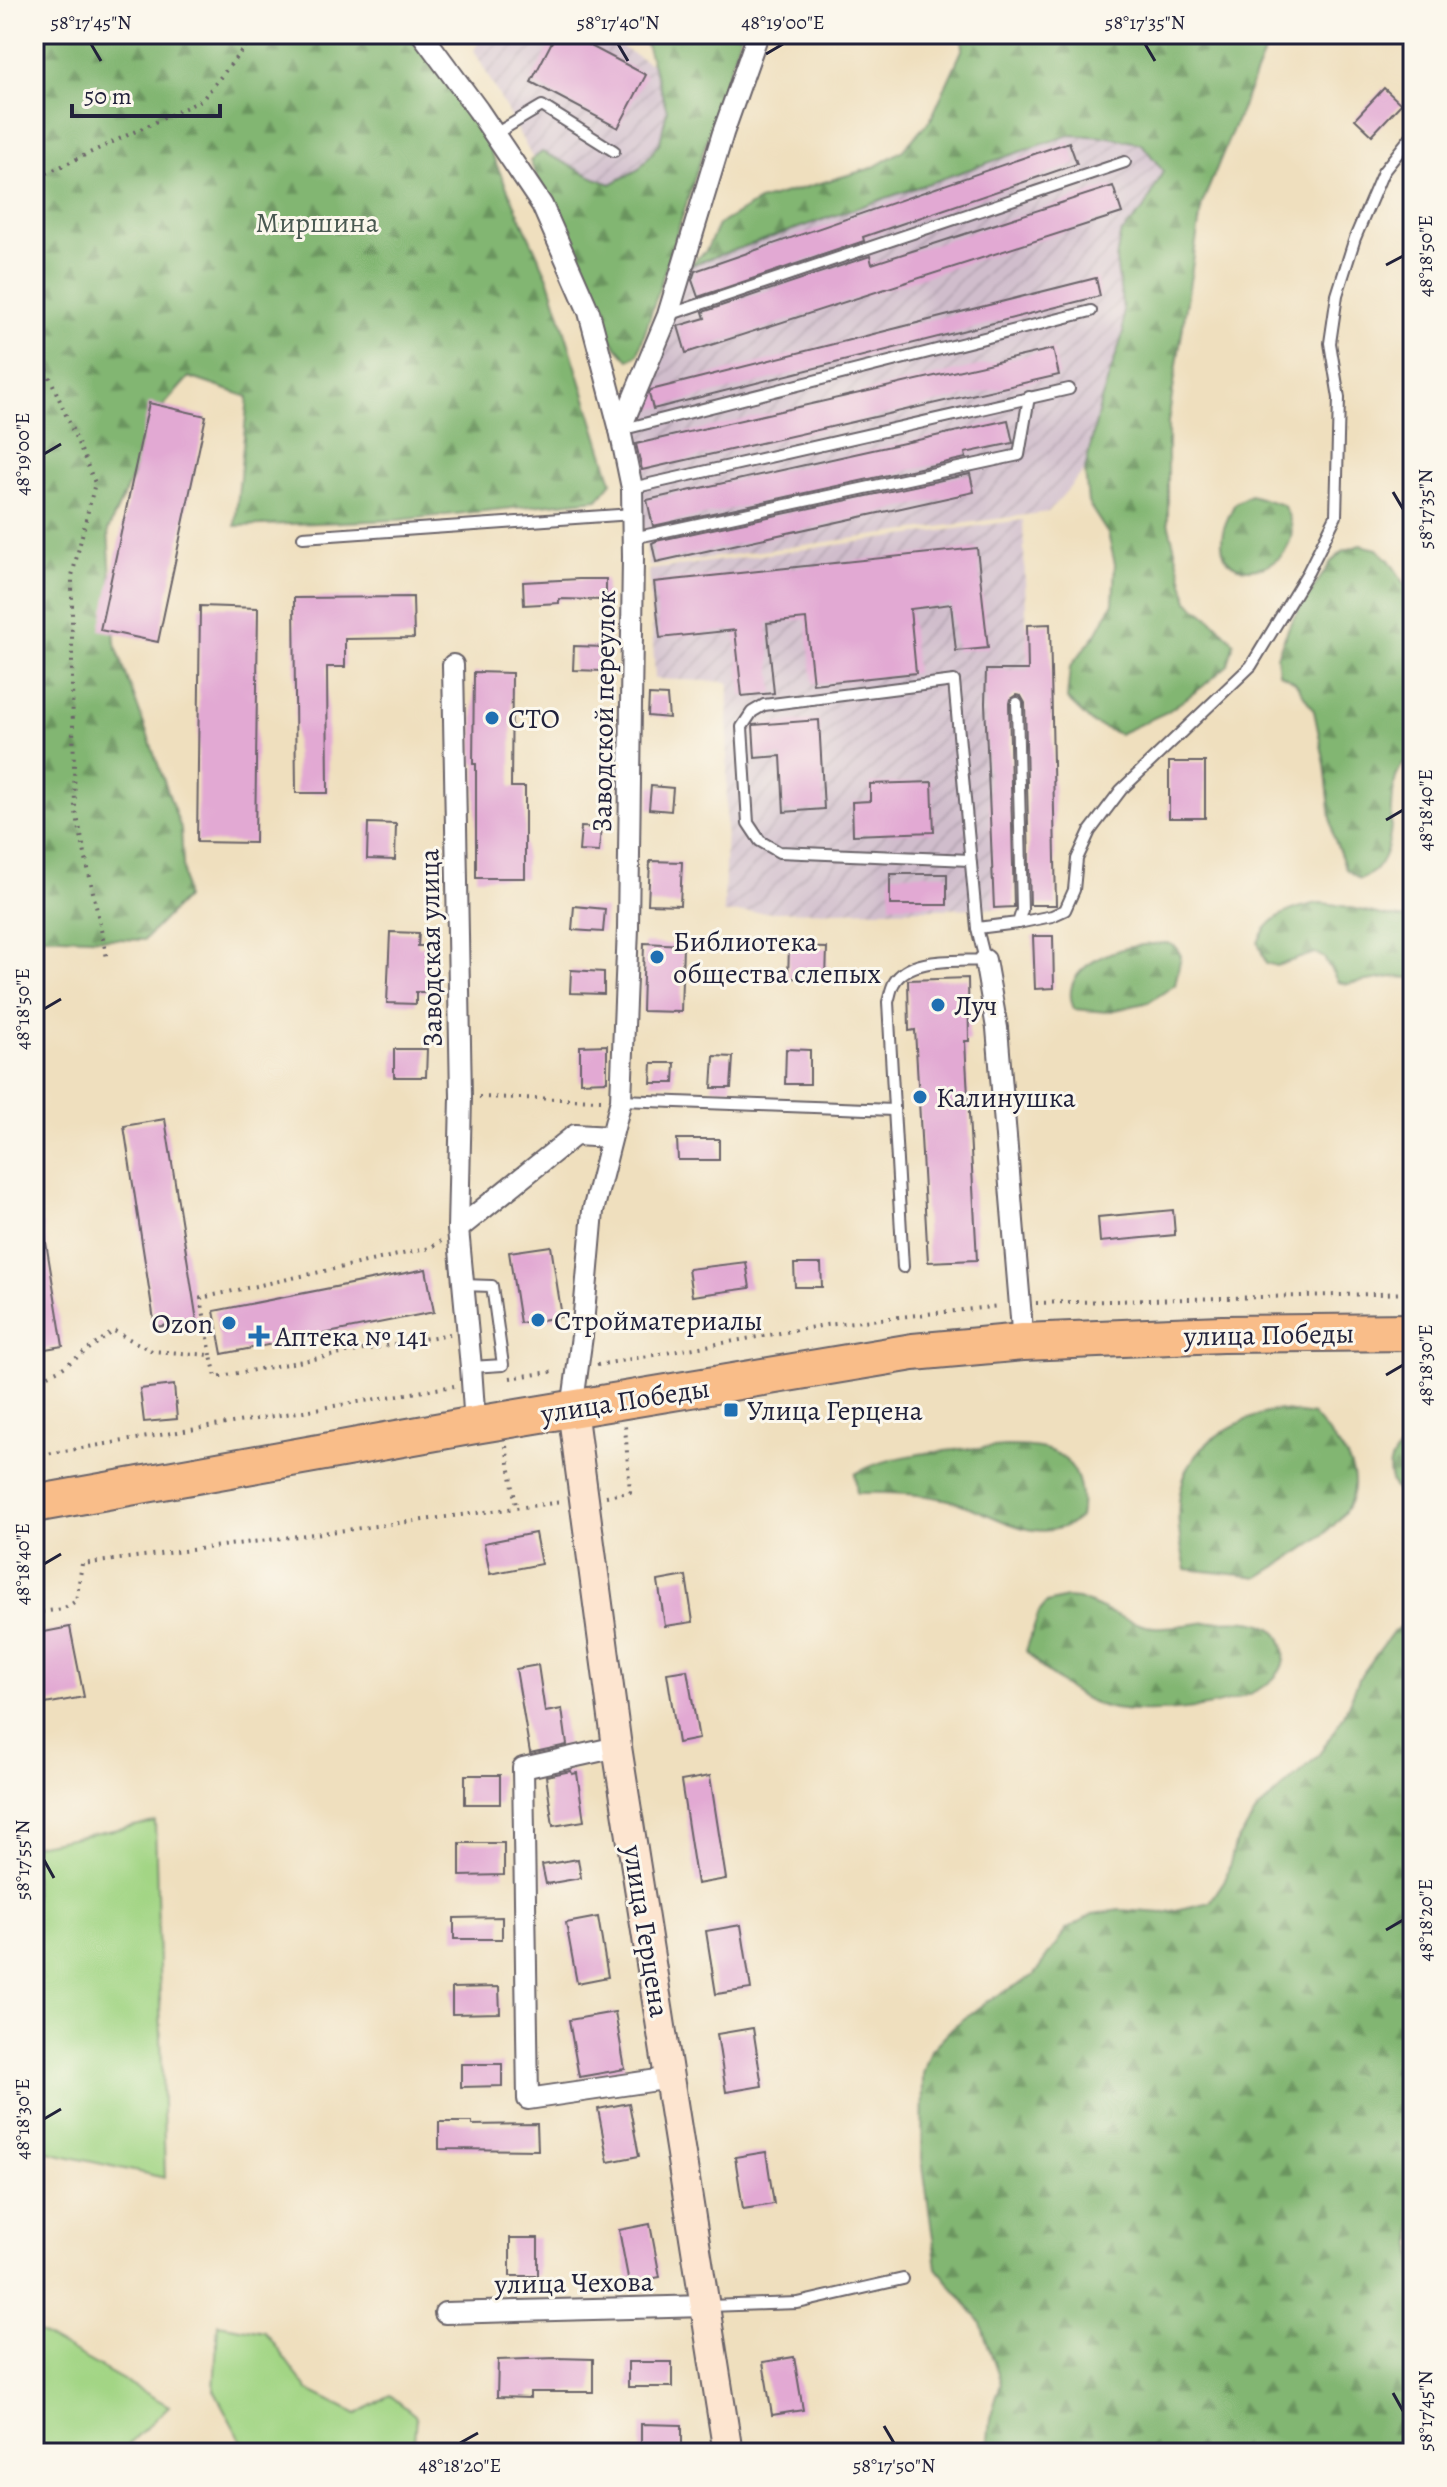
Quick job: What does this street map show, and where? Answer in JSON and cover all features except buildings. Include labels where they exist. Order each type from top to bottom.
[{"type":"highway","name":"улица Победы","points":[[34,1504],[475,1425],[913,1352],[1023,1342],[1222,1334],[1413,1332]]},
{"type":"street","name":"Заводской переулок","points":[[422,34],[542,205],[589,312],[632,488],[628,928],[621,1100],[593,1211],[572,1409]]},
{"type":"street","points":[[620,430],[668,315],[723,133],[758,34]]},
{"type":"street","name":"Заводская улица","points":[[453,665],[461,1097],[458,1229],[475,1425]]},
{"type":"street","points":[[985,960],[997,1028],[1023,1342]]},
{"type":"street","points":[[458,1229],[575,1135],[611,1137]]},
{"type":"street","name":"улица Герцена","points":[[572,1409],[617,1747],[728,2453]]},
{"type":"street","points":[[617,1747],[523,1768],[528,2099],[671,2078]]},
{"type":"street","name":"улица Чехова","points":[[445,2313],[706,2306]]},
{"type":"lane","points":[[495,134],[542,106],[614,151]]},
{"type":"lane","points":[[977,928],[1018,923],[1065,910],[1074,890],[1077,859],[1090,831],[1121,790],[1251,666],[1308,572],[1336,516],[1339,398],[1330,343],[1337,295],[1355,238],[1383,172],[1413,134]]},
{"type":"lane","points":[[668,315],[1125,162]]},
{"type":"lane","points":[[620,430],[1091,311]]},
{"type":"lane","points":[[632,488],[1069,389]]},
{"type":"lane","points":[[633,538],[1019,455],[1029,397]]},
{"type":"lane","points":[[303,537],[633,514]]},
{"type":"lane","points":[[903,1267],[888,1002],[894,983],[905,971],[921,964],[985,960],[977,928],[954,681],[764,705],[752,712],[742,727],[748,823],[760,841],[779,852],[970,860]]},
{"type":"lane","points":[[1017,703],[1022,910],[1018,923]]},
{"type":"lane","points":[[621,1100],[894,1110]]},
{"type":"lane","points":[[462,1285],[492,1286],[503,1365],[472,1375]]},
{"type":"lane","points":[[706,2306],[798,2303],[903,2279]]},
{"type":"path","points":[[34,183],[47,173],[202,100],[255,34]]},
{"type":"path","points":[[34,340],[95,483],[72,576],[75,807],[107,958]]},
{"type":"path","points":[[461,1097],[621,1100]]},
{"type":"path","points":[[458,1229],[430,1248],[201,1298],[216,1377],[468,1331]]},
{"type":"path","points":[[34,1382],[61,1369],[114,1331],[152,1351],[211,1355]]},
{"type":"path","points":[[34,1613],[63,1609],[76,1601],[82,1564],[630,1492],[623,1400],[616,1362]]},
{"type":"path","points":[[34,1456],[472,1375]]},
{"type":"shaded area","points":[[483,34],[598,34],[706,95],[598,279],[474,50]]},
{"type":"shaded area","points":[[1069,135],[1109,137],[1142,144],[1163,171],[1145,208],[1120,235],[1123,334],[1100,404],[1085,470],[1048,512],[649,566],[630,437],[688,266]]},
{"type":"shaded area","points":[[1023,520],[1028,670],[986,671],[994,908],[724,913],[729,682],[655,679],[649,570]]},
{"type":"green space","name":"Миршина","points":[[34,34],[407,34],[477,122],[549,280],[612,482],[598,499],[398,520],[235,526],[248,397],[189,377],[165,404],[108,530],[115,643],[181,829],[185,898],[144,940],[34,936]]},
{"type":"green space","points":[[646,34],[741,34],[638,354],[629,360],[610,339],[530,161],[542,152],[611,184],[639,169],[660,142],[667,110],[644,38]]},
{"type":"green space","points":[[962,34],[1272,34],[1202,204],[1168,422],[1168,522],[1188,601],[1234,642],[1228,665],[1202,687],[1167,712],[1119,734],[1092,723],[1067,699],[1070,667],[1096,634],[1113,603],[1115,564],[1108,534],[1088,503],[1085,470],[1100,404],[1123,334],[1116,260],[1120,235],[1145,208],[1163,171],[1142,144],[1109,137],[1069,135],[688,266],[706,251],[718,225],[759,201],[872,168],[903,150],[931,119],[963,48]]},
{"type":"green space","points":[[1250,495],[1283,505],[1291,527],[1289,545],[1278,558],[1263,566],[1247,569],[1233,564],[1223,552],[1223,532],[1235,503]]},
{"type":"green space","points":[[1360,545],[1377,549],[1389,560],[1413,596],[1413,757],[1404,763],[1397,774],[1391,829],[1384,857],[1375,871],[1360,879],[1346,869],[1333,835],[1325,764],[1314,711],[1295,682],[1279,673],[1277,656],[1291,622],[1331,562],[1344,551]]},
{"type":"green space","points":[[1319,903],[1413,919],[1413,978],[1393,977],[1347,984],[1338,982],[1324,958],[1315,953],[1276,966],[1266,963],[1258,943],[1268,926],[1282,914]]},
{"type":"green space","points":[[1168,943],[1176,947],[1181,956],[1175,985],[1149,1002],[1107,1012],[1074,1009],[1071,996],[1073,984],[1088,965],[1124,949]]},
{"type":"green space","points":[[1277,1410],[1313,1415],[1336,1442],[1348,1460],[1354,1480],[1352,1499],[1328,1530],[1259,1577],[1186,1569],[1178,1510],[1181,1486],[1190,1465],[1203,1447],[1222,1432]]},
{"type":"green space","points":[[1413,1441],[1413,1505],[1396,1490],[1389,1472],[1395,1455]]},
{"type":"green space","points":[[1006,1446],[1052,1451],[1070,1464],[1079,1483],[1080,1518],[1046,1531],[1012,1525],[944,1499],[900,1493],[857,1493],[855,1474],[888,1460]]},
{"type":"green space","points":[[1066,1598],[1078,1599],[1146,1626],[1225,1621],[1264,1625],[1277,1634],[1284,1650],[1280,1670],[1264,1686],[1239,1698],[1209,1706],[1145,1711],[1099,1705],[1060,1682],[1026,1651],[1039,1612],[1047,1603]]},
{"type":"green space","points":[[1413,1616],[1413,2453],[987,2453],[990,2418],[1001,2383],[980,2321],[937,2268],[922,2158],[923,2074],[931,2050],[953,2027],[986,2002],[1033,1976],[1066,1930],[1093,1914],[1120,1910],[1163,1913],[1210,1902],[1226,1878],[1235,1845],[1257,1811],[1318,1756],[1343,1717],[1360,1677],[1392,1633]]},
{"type":"green space","points":[[155,1822],[165,2178],[34,2149],[34,1845]]},
{"type":"green space","points":[[218,2324],[265,2332],[308,2390],[357,2414],[390,2395],[416,2416],[413,2453],[244,2453],[241,2441],[214,2390]]},
{"type":"green space","points":[[34,2330],[169,2406],[119,2453],[34,2453]]},
{"type":"place","name":"СТО","points":[[492,718]]},
{"type":"place","name":"Библиотека общества слепых","points":[[657,957]]},
{"type":"place","name":"Луч","points":[[938,1005]]},
{"type":"place","name":"Калинушка","points":[[920,1097]]},
{"type":"place","name":"Стройматериалы","points":[[538,1320]]},
{"type":"place","name":"Ozon","points":[[229,1323]]},
{"type":"place","name":"Аптека № 141","points":[[259,1336]]},
{"type":"place","name":"Улица Герцена","points":[[731,1410]]}]
